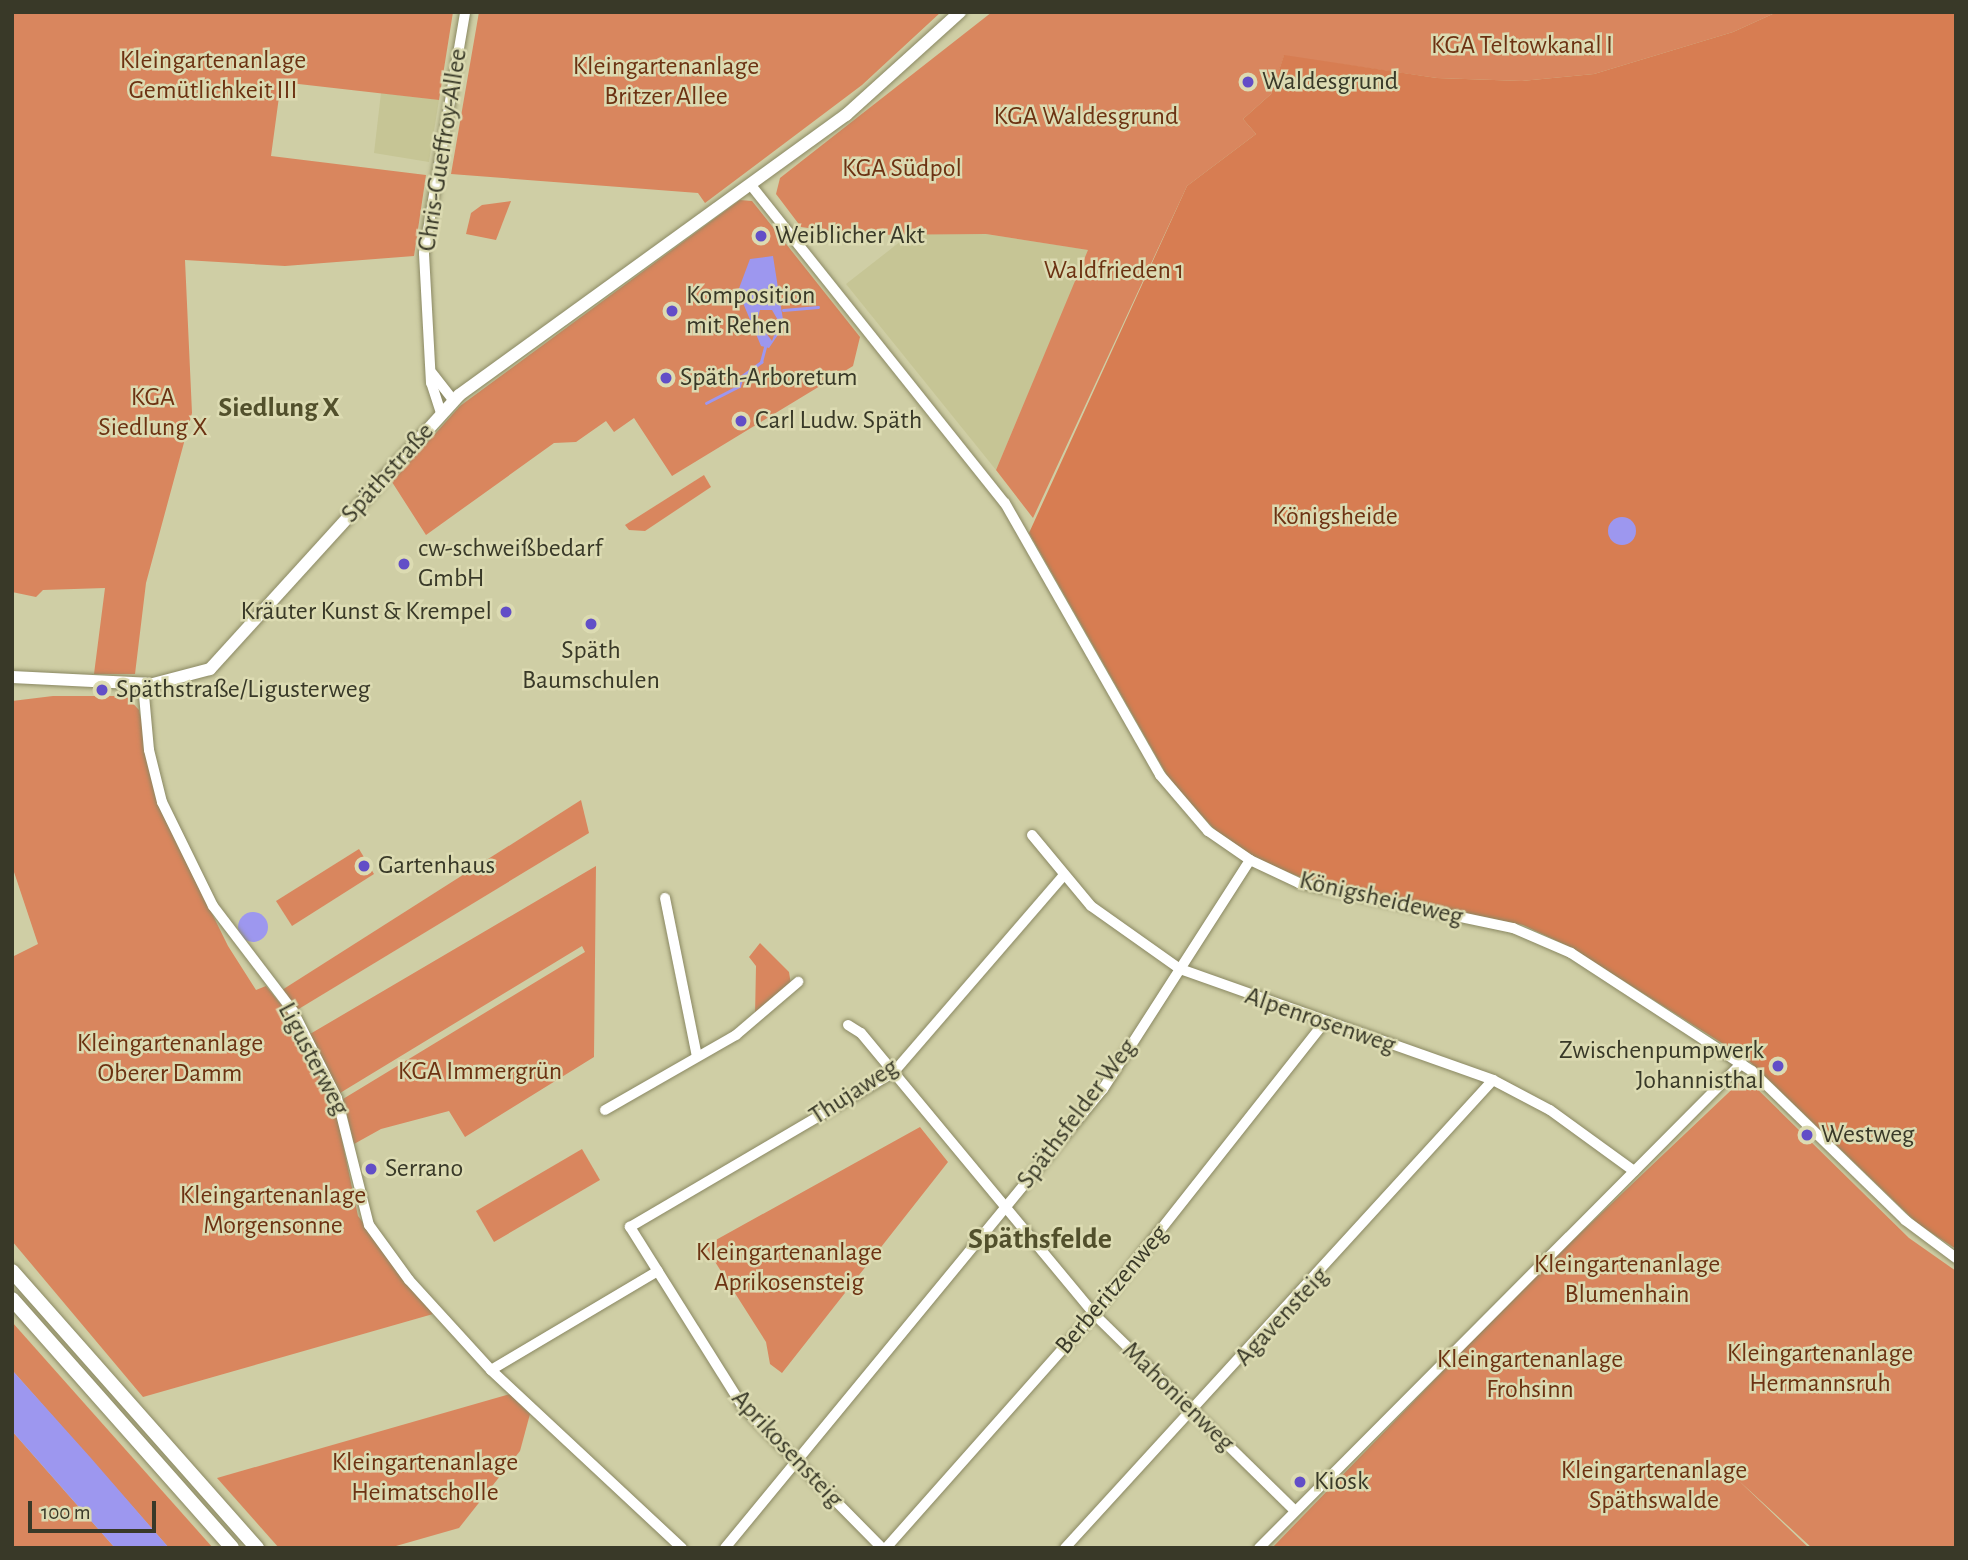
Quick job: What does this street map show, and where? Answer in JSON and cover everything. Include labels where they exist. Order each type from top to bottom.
[{"type":"highway","points":[[12,1271],[257,1548]]},
{"type":"highway","points":[[12,1299],[232,1548]]},
{"type":"main road","name":"Späthstraße","points":[[12,677],[143,684],[187,679],[217,663],[453,400],[846,114],[960,12]]},
{"type":"street","name":"Chris-Gueffroy-Allee","points":[[441,413],[431,371],[424,253],[465,12]]},
{"type":"street","name":"Königsheideweg","points":[[750,184],[1005,503],[1169,789],[1208,831],[1250,860],[1330,892],[1532,934],[1742,1063],[1905,1220],[1956,1258]]},
{"type":"street","points":[[431,371],[453,400]]},
{"type":"street","name":"Ligusterweg","points":[[143,684],[149,750],[166,810],[214,906],[293,1011],[337,1098],[365,1217],[409,1280],[491,1370],[682,1548]]},
{"type":"street","name":"Alpenrosenweg","points":[[1032,835],[1063,876],[1123,933],[1180,969],[1493,1080],[1550,1110],[1634,1171]]},
{"type":"street","name":"Späthsfelder Weg","points":[[725,1548],[1103,1088],[1250,860]]},
{"type":"street","name":"Thujaweg","points":[[630,1227],[893,1073],[1063,876]]},
{"type":"street","points":[[665,898],[697,1056]]},
{"type":"street","points":[[605,1110],[764,1015],[798,982]]},
{"type":"street","name":"Berberitzenweg","points":[[884,1548],[1094,1314],[1325,1022]]},
{"type":"street","name":"Mahonienweg","points":[[848,1025],[893,1073],[1003,1209],[1094,1314],[1295,1511]]},
{"type":"street","points":[[1259,1548],[1742,1063]]},
{"type":"street","name":"Agavensteig","points":[[1065,1548],[1194,1412],[1493,1080]]},
{"type":"street","name":"Aprikosensteig","points":[[630,1227],[743,1407],[884,1548]]},
{"type":"street","points":[[491,1370],[658,1271]]},
{"type":"shaded area","points":[[381,93],[439,100],[429,162],[374,153]]},
{"type":"shaded area","points":[[910,234],[986,234],[1089,250],[996,470],[846,284]]},
{"type":"shaded area","points":[[773,256],[784,326],[769,348],[761,346],[738,291],[750,259]],"holes":[[[760,310],[772,310],[779,322],[772,341],[757,321]]]},
{"type":"shaded area","points":[[1622,517],[1632,521],[1636,531],[1632,541],[1622,545],[1612,541],[1608,531],[1612,521]]},
{"type":"shaded area","points":[[253,912],[264,916],[268,927],[264,938],[253,942],[242,938],[238,927],[242,916]]},
{"type":"shaded area","points":[[12,1370],[169,1548],[115,1548],[12,1431]]},
{"type":"green space","points":[[12,12],[453,12],[439,100],[281,82],[271,156],[426,175],[414,256],[285,266],[185,260],[192,413],[146,583],[135,674],[94,674],[105,588],[43,590],[36,597],[12,592]]},
{"type":"green space","name":"Kleingartenanlage Britzer Allee","points":[[479,12],[941,12],[862,85],[705,203],[698,193],[451,174]]},
{"type":"green space","points":[[992,12],[1777,12],[1733,32],[1594,74],[1522,81],[1437,78],[1284,56],[1271,94],[1243,119],[1256,134],[1187,186],[1033,518],[996,470],[1088,250],[986,234],[857,235],[801,227],[776,194],[780,178]]},
{"type":"green space","name":"Königsheide","points":[[1777,12],[1956,12],[1956,1249],[1918,1224],[1747,1059],[1570,947],[1523,925],[1315,883],[1260,861],[1220,835],[1172,784],[1029,533],[1187,186],[1256,134],[1243,119],[1271,94],[1284,55],[1437,78],[1522,81],[1594,74],[1733,32]]},
{"type":"green space","name":"Späth-Arboretum","points":[[740,200],[752,201],[860,337],[853,366],[672,476],[634,418],[614,432],[606,421],[576,442],[554,443],[426,535],[392,482],[460,406]]},
{"type":"green space","points":[[511,201],[496,240],[466,234],[471,213],[482,205]]},
{"type":"green space","points":[[704,475],[711,487],[645,531],[629,530],[625,525]]},
{"type":"green space","points":[[53,696],[126,696],[139,710],[161,810],[228,946],[256,990],[266,986],[291,1017],[335,1107],[358,1216],[433,1314],[143,1397],[12,1241],[12,957],[38,944],[12,866],[12,701]]},
{"type":"green space","points":[[581,800],[589,833],[297,1010],[282,990]]},
{"type":"green space","points":[[359,849],[374,874],[292,926],[276,901]]},
{"type":"green space","name":"KGA Immergrün","points":[[596,866],[594,1057],[465,1137],[449,1111],[381,1129],[354,1144],[343,1099],[585,952],[582,946],[340,1093],[310,1034]]},
{"type":"green space","points":[[760,943],[789,972],[791,985],[755,1016],[756,966],[749,957]]},
{"type":"green space","points":[[1745,1077],[1909,1238],[1956,1271],[1956,1548],[1812,1548],[1737,1479],[1809,1548],[1272,1548],[1532,1279]]},
{"type":"green space","name":"Kleingartenanlage Aprikosensteig","points":[[920,1127],[948,1162],[782,1373],[770,1364],[766,1342],[705,1246]]},
{"type":"green space","points":[[582,1149],[600,1180],[494,1242],[476,1211]]},
{"type":"green space","points":[[12,1322],[213,1548],[169,1548],[12,1370]]},
{"type":"green space","name":"Kleingartenanlage Heimatscholle","points":[[510,1394],[530,1414],[520,1451],[459,1528],[389,1548],[279,1548],[217,1478]]},
{"type":"green space","points":[[12,1431],[115,1548],[12,1548]]},
{"type":"waterway","points":[[783,310],[818,307]]},
{"type":"waterway","points":[[706,403],[739,386],[742,376],[761,362],[765,347]]},
{"type":"place","name":"Waldesgrund","points":[[1248,82]]},
{"type":"place","name":"Weiblicher Akt","points":[[761,236]]},
{"type":"place","name":"Komposition mit Rehen","points":[[672,311]]},
{"type":"place","name":"Späth-Arboretum","points":[[666,378]]},
{"type":"place","name":"Carl Ludw. Späth","points":[[741,421]]},
{"type":"place","name":"cw-schweißbedarf GmbH","points":[[404,564]]},
{"type":"place","name":"Kräuter Kunst & Krempel","points":[[506,612]]},
{"type":"place","name":"Späth Baumschulen","points":[[591,624]]},
{"type":"place","name":"Späthstraße/Ligusterweg","points":[[102,690]]},
{"type":"place","name":"Gartenhaus","points":[[364,866]]},
{"type":"place","name":"Zwischenpumpwerk Johannisthal","points":[[1778,1066]]},
{"type":"place","name":"Westweg","points":[[1807,1135]]},
{"type":"place","name":"Serrano","points":[[371,1169]]},
{"type":"place","name":"Kiosk","points":[[1300,1482]]},
{"type":"district","name":"Siedlung X","points":[[279,408]]},
{"type":"district","name":"Späthsfelde","points":[[1040,1239]]},
{"type":"park label","name":"KGA Teltowkanal I","points":[[1522,46]]},
{"type":"park label","name":"Kleingartenanlage Gemütlichkeit III","points":[[213,76]]},
{"type":"park label","name":"KGA Waldesgrund","points":[[1086,117]]},
{"type":"park label","name":"KGA Südpol","points":[[902,169]]},
{"type":"park label","name":"Waldfrieden 1","points":[[1114,271]]},
{"type":"park label","name":"KGA Siedlung X","points":[[153,413]]},
{"type":"park label","name":"Kleingartenanlage Oberer Damm","points":[[170,1059]]},
{"type":"park label","name":"Kleingartenanlage Morgensonne","points":[[273,1211]]},
{"type":"park label","name":"Kleingartenanlage Blumenhain","points":[[1627,1280]]},
{"type":"park label","name":"Kleingartenanlage Hermannsruh","points":[[1820,1369]]},
{"type":"park label","name":"Kleingartenanlage Frohsinn","points":[[1530,1375]]},
{"type":"park label","name":"Kleingartenanlage Späthswalde","points":[[1654,1486]]}]
